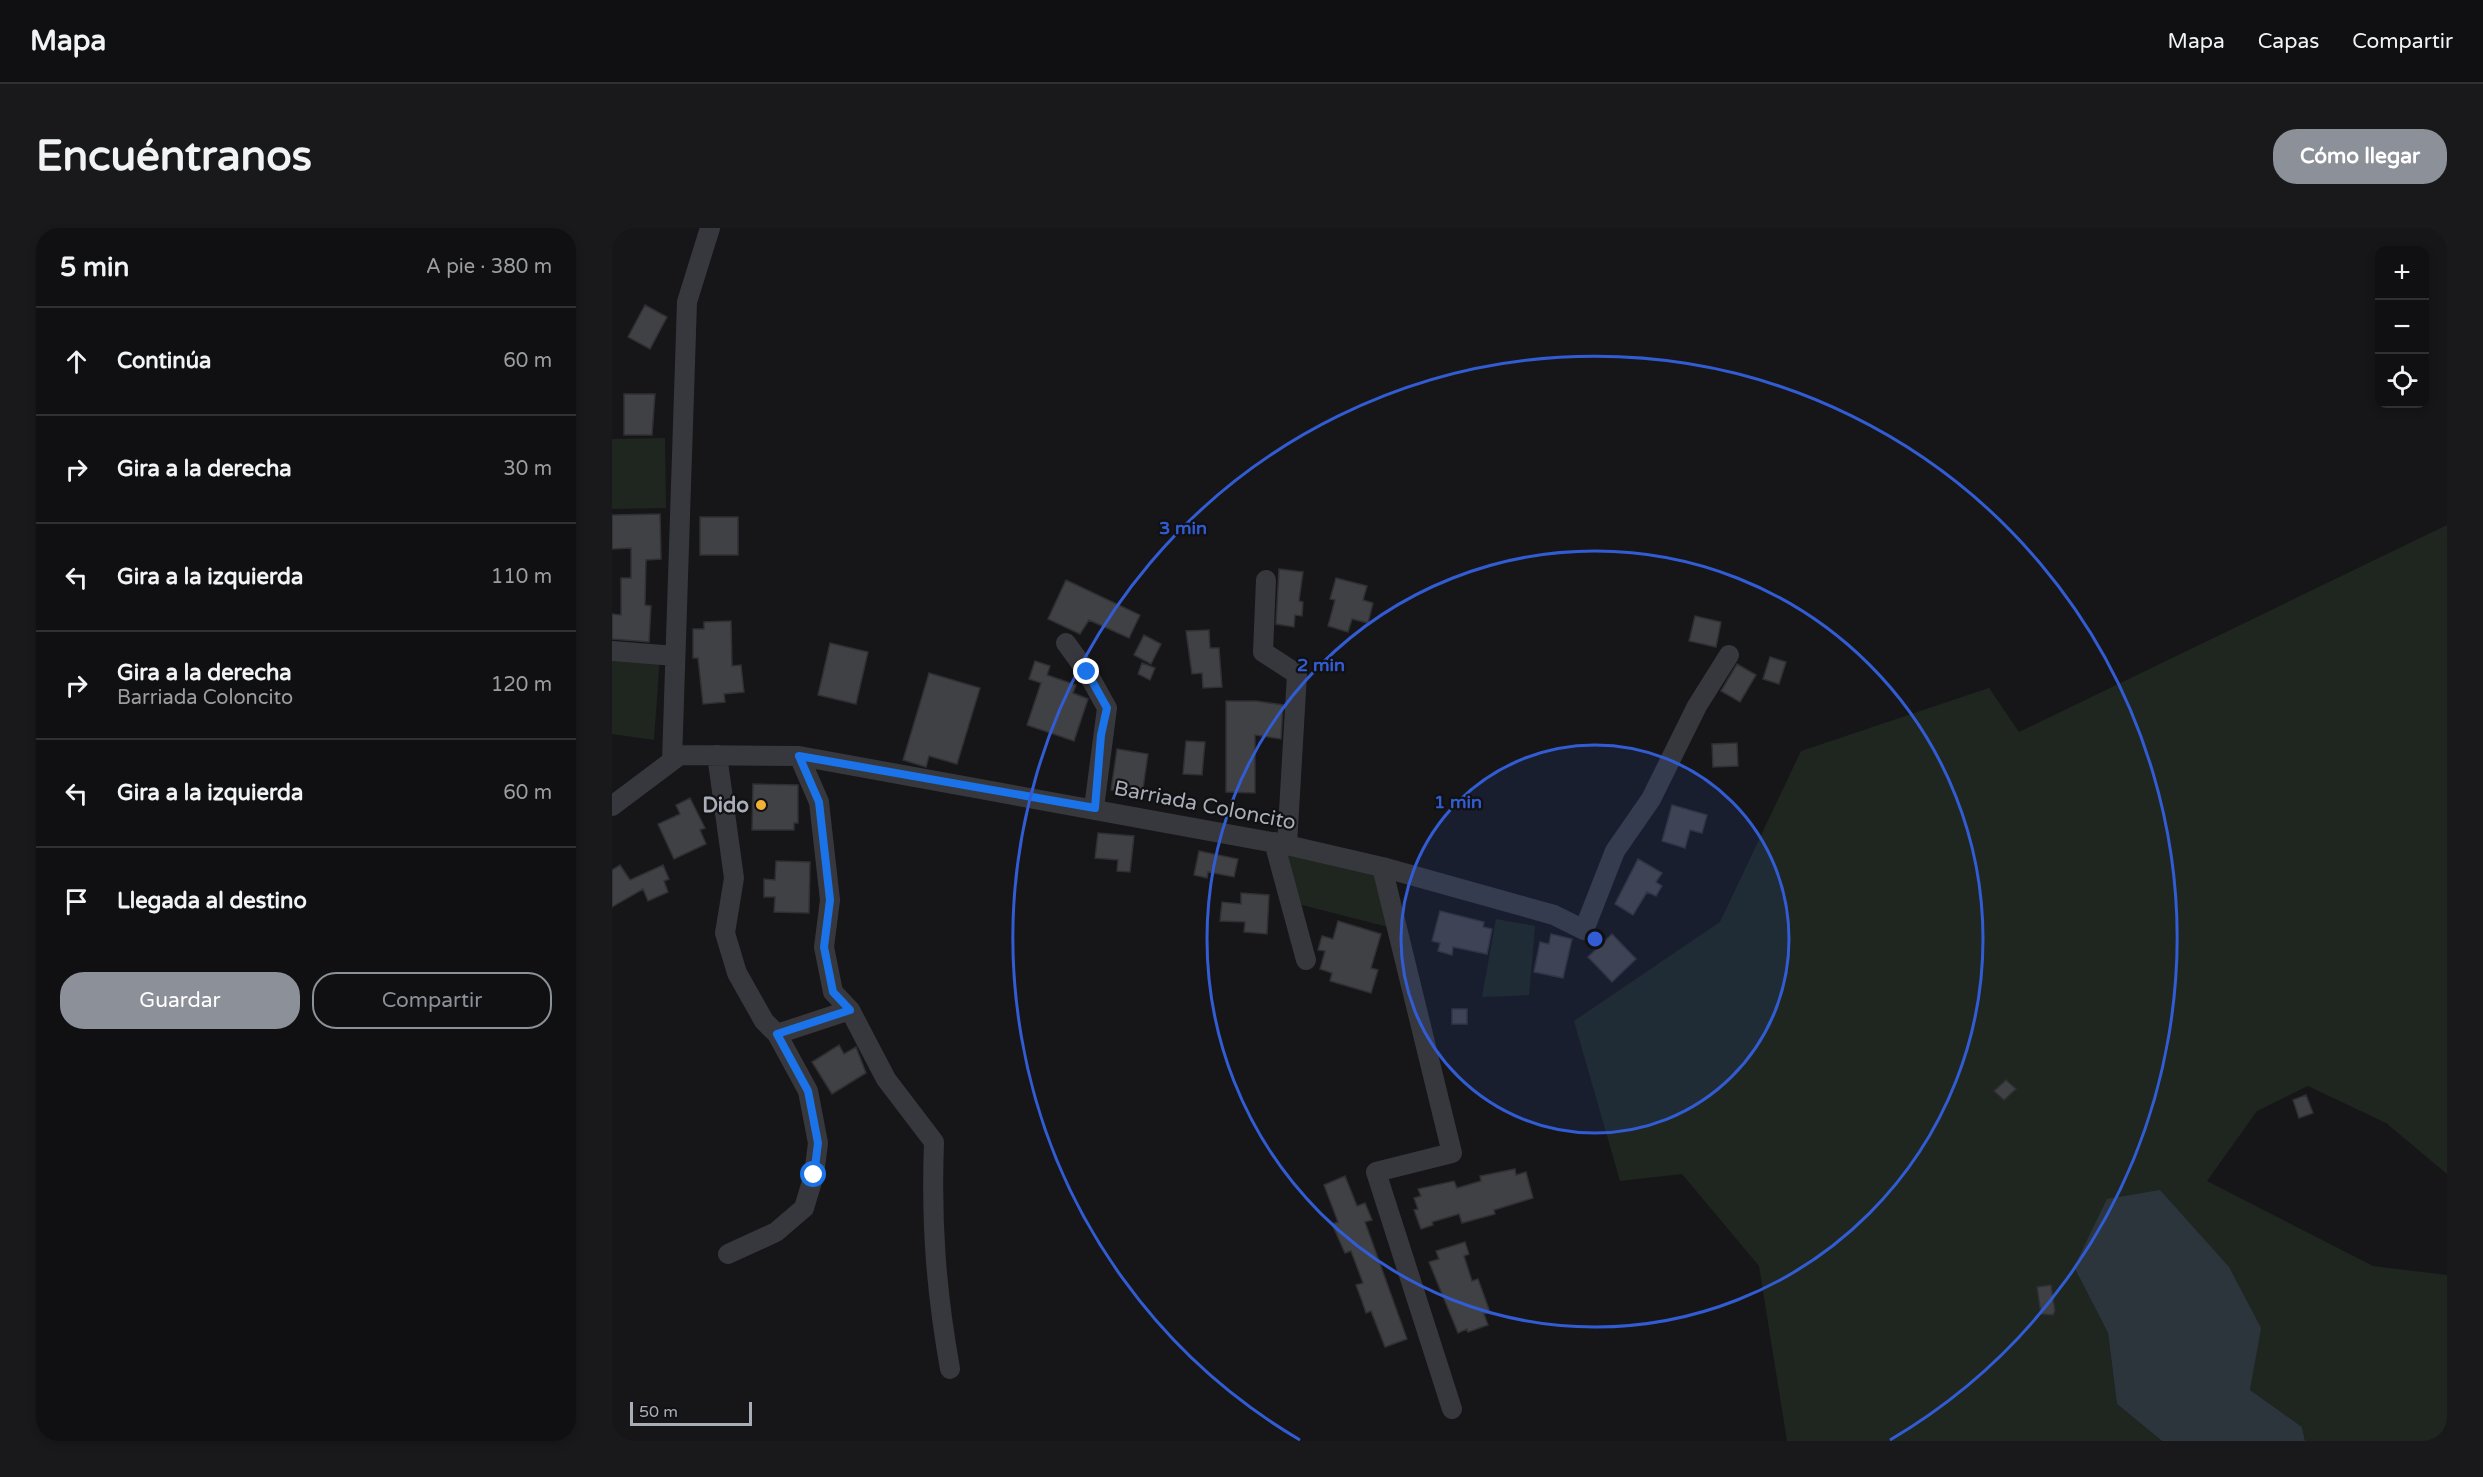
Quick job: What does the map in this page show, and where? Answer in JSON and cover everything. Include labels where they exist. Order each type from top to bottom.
[{"type":"street","points":[[672,761],[687,302],[710,228]]},
{"type":"street","points":[[1266,580],[1263,652],[1297,674],[1280,844],[1306,960]]},
{"type":"street","points":[[1066,643],[1087,672],[1107,708],[1101,735],[1095,808]]},
{"type":"street","points":[[612,651],[675,656]]},
{"type":"street","name":"Barriada Coloncito","points":[[612,806],[680,754],[799,756],[1095,808],[1280,844],[1382,867],[1554,915],[1584,930],[1615,850],[1651,799],[1697,706],[1729,655]]},
{"type":"street","points":[[717,755],[734,878],[725,933],[737,973],[764,1021],[777,1034],[808,1091],[818,1143],[814,1175],[804,1208],[776,1232],[728,1254]]},
{"type":"street","points":[[799,756],[819,802],[830,900],[824,947],[833,992],[850,1010],[886,1079],[934,1142],[932,1213],[939,1308],[950,1370]]},
{"type":"street","points":[[1382,867],[1452,1153],[1376,1172],[1452,1409]]},
{"type":"street","points":[[777,1034],[850,1010]]},
{"type":"shaded area","points":[[665,438],[666,508],[612,509],[612,439]]},
{"type":"shaded area","points":[[2447,525],[2447,1174],[2386,1123],[2308,1086],[2257,1111],[2207,1181],[2373,1266],[2447,1275],[2447,1441],[2305,1441],[2302,1427],[2250,1390],[2260,1328],[2074,1267],[2108,1333],[2117,1404],[2162,1441],[1787,1441],[1759,1266],[1682,1174],[1620,1181],[1574,1021],[1720,922],[1801,751],[1989,688],[2019,732]]},
{"type":"shaded area","points":[[612,654],[660,656],[654,740],[612,734]]},
{"type":"shaded area","points":[[1284,851],[1378,873],[1388,927],[1298,904]]},
{"type":"shaded area","points":[[1496,919],[1535,926],[1529,995],[1482,997]]},
{"type":"shaded area","points":[[2160,1190],[2229,1267],[2261,1328],[2250,1390],[2302,1427],[2305,1441],[2162,1441],[2117,1404],[2108,1333],[2074,1267],[2107,1199]]},
{"type":"building","points":[[645,305],[667,317],[650,349],[628,337]]},
{"type":"building","points":[[624,394],[655,394],[652,435],[624,435]]},
{"type":"building","points":[[660,514],[661,559],[646,560],[645,605],[651,606],[649,642],[612,639],[612,614],[621,615],[621,578],[631,578],[631,548],[612,549],[612,515]]},
{"type":"building","points":[[700,517],[738,517],[738,555],[700,555]]},
{"type":"building","points":[[1279,569],[1303,572],[1299,601],[1303,602],[1302,616],[1295,615],[1294,627],[1276,624]]},
{"type":"building","points":[[1336,578],[1367,586],[1363,600],[1373,603],[1368,623],[1352,619],[1348,632],[1328,626],[1335,600],[1330,599]]},
{"type":"building","points":[[1066,580],[1140,615],[1129,638],[1089,620],[1080,634],[1048,619]]},
{"type":"building","points":[[1695,616],[1721,622],[1716,647],[1689,641]]},
{"type":"building","points":[[731,621],[732,666],[741,665],[744,692],[724,694],[725,702],[703,704],[698,658],[693,658],[693,629],[704,629],[704,622]]},
{"type":"building","points":[[1209,630],[1210,648],[1219,648],[1222,687],[1203,688],[1202,673],[1192,674],[1186,631]]},
{"type":"building","points":[[1144,635],[1161,644],[1151,664],[1134,655]]},
{"type":"building","points":[[830,643],[868,652],[856,704],[818,695]]},
{"type":"building","points":[[1770,657],[1786,662],[1779,684],[1763,679]]},
{"type":"building","points":[[1035,661],[1050,666],[1047,675],[1076,685],[1073,693],[1088,699],[1074,741],[1027,725],[1041,683],[1029,679]]},
{"type":"building","points":[[1142,663],[1155,668],[1150,680],[1138,674]]},
{"type":"building","points":[[1737,664],[1756,675],[1740,702],[1721,691]]},
{"type":"building","points":[[929,673],[980,688],[957,764],[929,756],[926,767],[903,760]]},
{"type":"building","points":[[1226,701],[1256,701],[1283,705],[1281,739],[1255,735],[1255,793],[1226,792]]},
{"type":"building","points":[[1186,741],[1205,742],[1202,775],[1183,774]]},
{"type":"building","points":[[1737,743],[1738,766],[1713,767],[1712,744]]},
{"type":"building","points":[[1117,749],[1148,754],[1142,795],[1111,790]]},
{"type":"building","points":[[753,784],[798,785],[798,823],[794,823],[794,830],[752,830]]},
{"type":"building","points":[[690,798],[705,828],[700,830],[706,844],[674,859],[658,824],[680,814],[676,805]]},
{"type":"building","points":[[1672,805],[1707,815],[1702,833],[1690,830],[1685,848],[1662,841]]},
{"type":"building","points":[[1098,833],[1134,836],[1130,872],[1117,871],[1118,860],[1095,858]]},
{"type":"building","points":[[1199,851],[1238,859],[1234,877],[1208,872],[1207,878],[1194,875]]},
{"type":"building","points":[[1638,859],[1662,873],[1656,882],[1662,886],[1656,896],[1647,892],[1633,915],[1615,904]]},
{"type":"building","points":[[776,861],[810,862],[809,913],[774,912],[775,897],[764,897],[764,879],[775,880]]},
{"type":"building","points":[[620,865],[630,880],[663,865],[669,879],[664,881],[668,892],[648,901],[643,889],[612,907],[612,870]]},
{"type":"building","points":[[1241,893],[1269,895],[1267,934],[1244,932],[1245,922],[1220,921],[1222,902],[1241,904]]},
{"type":"building","points":[[1440,911],[1484,922],[1483,927],[1492,929],[1487,954],[1453,947],[1452,955],[1438,951],[1440,943],[1432,941]]},
{"type":"building","points":[[1338,921],[1381,934],[1371,968],[1378,970],[1371,993],[1330,981],[1332,973],[1320,969],[1325,951],[1318,950],[1322,936],[1333,939]]},
{"type":"building","points":[[1551,934],[1572,939],[1563,978],[1534,972],[1540,942],[1549,944]]},
{"type":"building","points":[[1612,934],[1636,959],[1612,982],[1588,957]]},
{"type":"building","points":[[1452,1009],[1467,1009],[1467,1024],[1452,1024]]},
{"type":"building","points":[[839,1045],[844,1054],[856,1047],[866,1073],[832,1094],[812,1062]]},
{"type":"building","points":[[2006,1080],[2016,1089],[2004,1100],[1994,1091]]},
{"type":"building","points":[[2306,1095],[2313,1113],[2299,1118],[2293,1100]]},
{"type":"building","points":[[1515,1169],[1516,1175],[1526,1172],[1533,1198],[1494,1210],[1495,1214],[1462,1223],[1459,1214],[1432,1222],[1433,1225],[1421,1229],[1414,1210],[1418,1209],[1414,1198],[1421,1196],[1418,1189],[1454,1181],[1457,1188],[1481,1181],[1480,1176]]},
{"type":"building","points":[[1345,1176],[1357,1206],[1365,1203],[1372,1220],[1365,1222],[1407,1339],[1385,1347],[1371,1311],[1366,1313],[1356,1285],[1363,1283],[1351,1251],[1345,1253],[1332,1224],[1338,1222],[1324,1185]]},
{"type":"building","points":[[1465,1242],[1469,1254],[1464,1256],[1472,1281],[1478,1279],[1490,1312],[1484,1314],[1488,1325],[1458,1333],[1429,1262],[1439,1259],[1436,1251]]},
{"type":"building","points":[[2051,1285],[2055,1311],[2053,1315],[2041,1314],[2037,1287]]},
{"type":"place","name":"Dido","points":[[761,805]]},
{"type":"route","points":[[814,1175],[818,1143],[808,1091],[777,1034],[850,1010],[833,992],[824,947],[830,900],[819,802],[799,756],[1095,808],[1101,735],[1107,708],[1087,672]]}]
